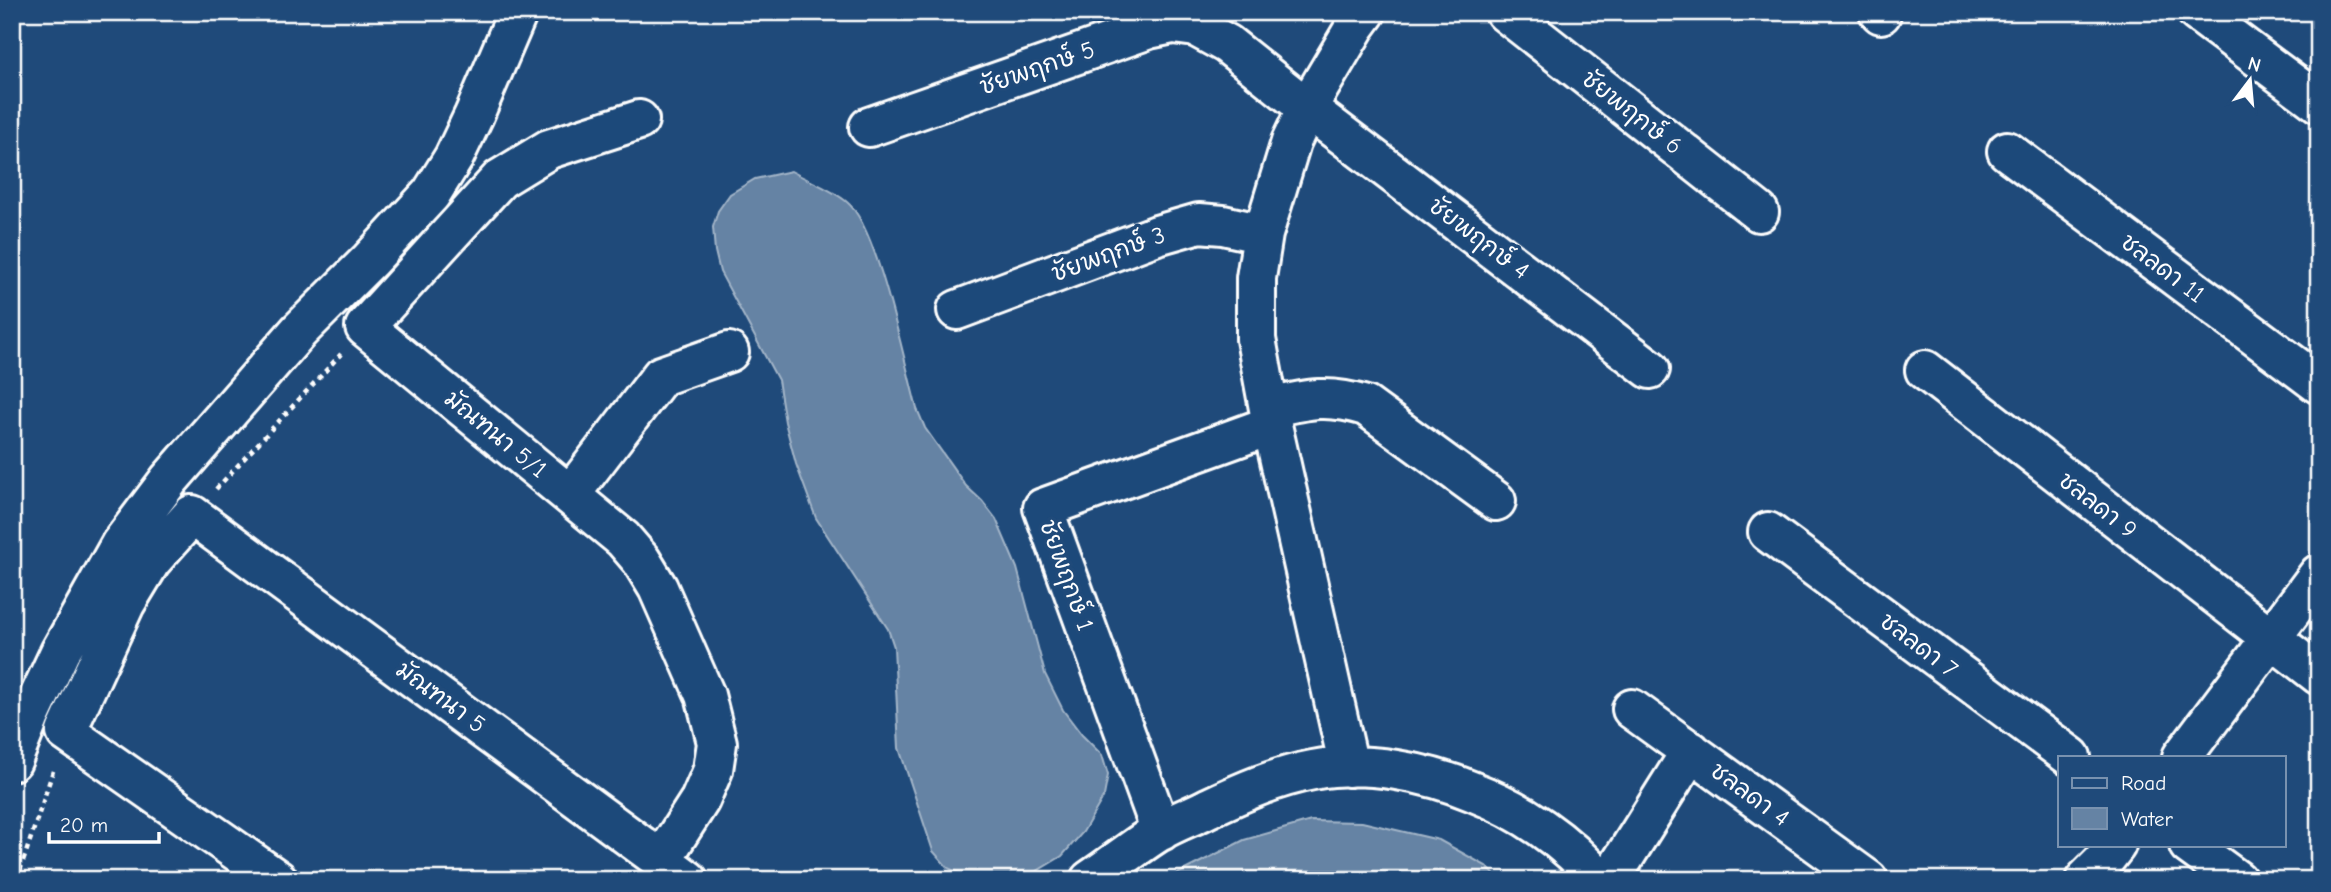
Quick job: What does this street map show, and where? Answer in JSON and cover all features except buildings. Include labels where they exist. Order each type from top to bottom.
[{"type":"street","points":[[12,761],[60,652],[120,545],[169,480],[299,331],[431,194],[454,157],[474,115],[517,12]]},
{"type":"street","points":[[1349,767],[1270,416],[1256,339],[1256,278],[1263,234],[1291,142],[1307,108],[1366,12]]},
{"type":"street","name":"ชัยพฤกษ์ 6","points":[[1505,12],[1759,212]]},
{"type":"street","points":[[2197,12],[2319,103]]},
{"type":"street","name":"ชัยพฤกษ์ 5","points":[[869,127],[1149,29],[1173,24],[1196,27],[1227,44],[1307,108]]},
{"type":"street","name":"ชัยพฤกษ์ 4","points":[[1307,108],[1650,369]]},
{"type":"street","points":[[365,327],[500,179],[549,149],[639,120]]},
{"type":"street","name":"ชลลดา 11","points":[[2007,151],[2319,384]]},
{"type":"street","name":"ชัยพฤกษ์ 3","points":[[957,310],[1157,235],[1199,223],[1263,234]]},
{"type":"street","name":"มัณฑนา 5/1","points":[[365,327],[623,539],[641,560],[658,588],[705,695],[717,743],[713,770],[675,869]]},
{"type":"street","points":[[570,495],[661,376],[729,352]]},
{"type":"street","name":"ชลลดา 9","points":[[1925,370],[2319,674]]},
{"type":"street","points":[[1270,416],[1315,398],[1342,398],[1366,406],[1496,501]]},
{"type":"street","name":"ชัยพฤกษ์ 1","points":[[1161,831],[1043,508],[1270,416]]},
{"type":"street","points":[[192,515],[151,561],[125,604],[66,732],[278,880]]},
{"type":"street","name":"มัณฑนา 5","points":[[192,515],[675,869]]},
{"type":"street","name":"ชลลดา 7","points":[[1768,532],[2070,756]]},
{"type":"street","points":[[2183,756],[2319,574]]},
{"type":"street","name":"ชลลดา 4","points":[[1632,709],[1868,880]]},
{"type":"street","points":[[1610,880],[1691,751]]},
{"type":"street","points":[[1090,880],[1161,831],[1254,786],[1314,769],[1349,767],[1382,769],[1453,783],[1493,799],[1539,826],[1580,856],[1599,880]]},
{"type":"street","points":[[2085,880],[2115,846]]},
{"type":"street","points":[[2190,846],[2237,880]]},
{"type":"path","points":[[192,515],[365,327]]},
{"type":"path","points":[[17,880],[66,732]]},
{"type":"water","points":[[791,171],[841,197],[858,216],[880,267],[917,409],[925,428],[966,486],[996,519],[1017,568],[1045,674],[1063,710],[1102,755],[1108,775],[1104,796],[1083,832],[1062,856],[1037,871],[1012,880],[974,880],[948,868],[933,851],[899,748],[894,647],[888,629],[816,518],[796,464],[778,380],[720,272],[713,227],[718,211],[730,194],[755,179]]},
{"type":"water","points":[[1311,821],[1362,822],[1439,840],[1486,866],[1500,880],[1165,880],[1244,840]]}]
